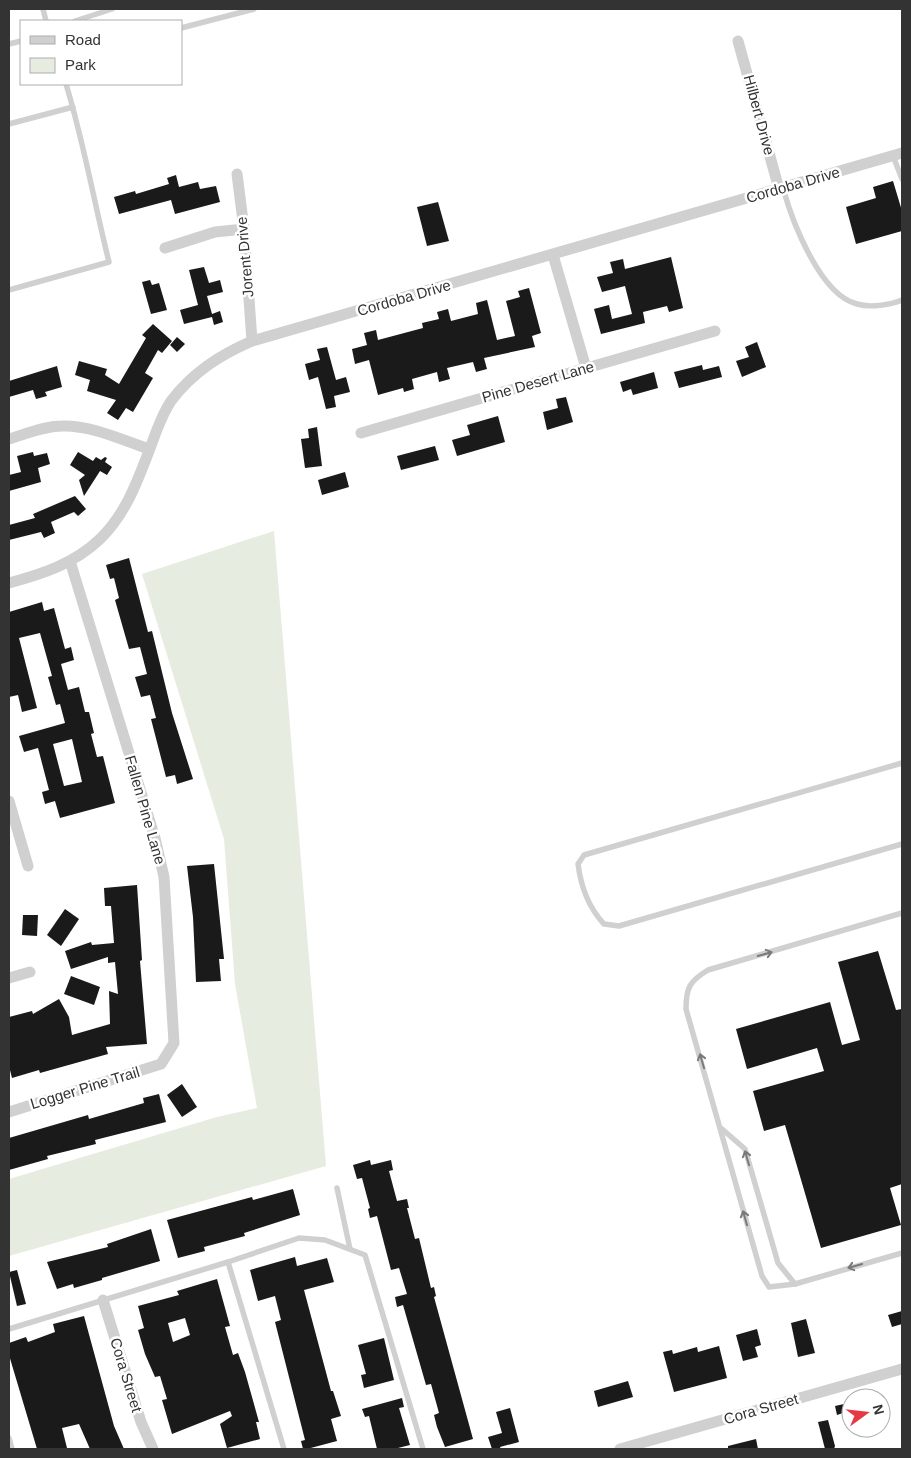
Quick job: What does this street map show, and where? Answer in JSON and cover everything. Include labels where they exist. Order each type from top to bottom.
[{"type":"street","name":"Hilbert Drive","points":[[738,41],[781,189]]},
{"type":"street","name":"Cordoba Drive","points":[[9,583],[42,574],[70,561],[100,539],[116,521],[129,500],[170,402],[206,365],[252,341],[898,154]]},
{"type":"street","name":"Jorent Drive","points":[[237,174],[244,230],[252,341]]},
{"type":"street","points":[[164,248],[215,232],[244,230]]},
{"type":"street","points":[[553,255],[586,368]]},
{"type":"street","name":"Pine Desert Lane","points":[[361,433],[716,331]]},
{"type":"street","points":[[9,439],[43,429],[62,426],[80,427],[150,449]]},
{"type":"street","name":"Fallen Pine Lane","points":[[70,561],[155,838],[164,876],[174,1043],[161,1064]]},
{"type":"street","points":[[9,801],[28,866]]},
{"type":"street","points":[[9,978],[30,972]]},
{"type":"street","name":"Logger Pine Trail","points":[[9,1112],[161,1064]]},
{"type":"street","name":"Cora Street","points":[[103,1300],[140,1422],[153,1449]]},
{"type":"street","name":"Cora Street","points":[[620,1449],[902,1369]]},
{"type":"lane","points":[[78,20],[112,9]]},
{"type":"lane","points":[[182,28],[254,9]]},
{"type":"lane","points":[[9,290],[109,262],[66,85]]},
{"type":"lane","points":[[9,124],[73,107]]},
{"type":"lane","points":[[898,154],[902,179]]},
{"type":"lane","points":[[781,189],[815,266],[832,289],[856,304],[890,304],[902,300]]},
{"type":"lane","points":[[902,764],[584,855],[578,864],[586,898],[594,914],[604,924],[620,926],[902,844]]},
{"type":"lane","points":[[902,914],[708,970],[694,978],[686,994],[686,1009],[722,1129],[762,1276],[769,1287],[795,1284],[902,1253]]},
{"type":"lane","points":[[722,1129],[745,1149],[778,1263],[795,1284]]},
{"type":"lane","points":[[337,1188],[350,1249]]},
{"type":"lane","points":[[9,1329],[228,1262],[299,1238],[326,1240],[365,1255],[423,1449]]},
{"type":"lane","points":[[228,1262],[284,1449]]},
{"type":"lane","points":[[9,1438],[12,1449]]},
{"type":"green space","points":[[274,531],[326,1166],[9,1256],[9,1179],[217,1117],[257,1108],[235,984],[224,839],[142,574]]},
{"type":"building","points":[[176,175],[179,187],[198,182],[200,189],[216,186],[220,202],[175,214],[171,200],[119,214],[114,197],[135,191],[136,194],[169,184],[167,178]]},
{"type":"building","points":[[893,181],[902,211],[902,231],[856,244],[846,207],[876,198],[873,187]]},
{"type":"building","points":[[438,202],[449,241],[427,246],[417,207]]},
{"type":"building","points":[[671,257],[683,308],[669,312],[667,306],[643,312],[645,323],[601,334],[594,309],[609,305],[612,319],[632,314],[625,286],[602,292],[597,277],[613,273],[610,262],[623,259],[625,269]]},
{"type":"building","points":[[204,267],[209,283],[220,280],[223,292],[207,296],[212,314],[220,311],[223,322],[214,325],[212,317],[184,324],[180,310],[198,305],[189,270]]},
{"type":"building","points":[[150,280],[152,285],[159,283],[167,310],[151,314],[142,282]]},
{"type":"building","points":[[529,288],[541,333],[532,336],[535,347],[484,358],[487,369],[476,372],[473,362],[447,368],[450,379],[439,382],[437,372],[412,379],[414,389],[404,392],[403,388],[378,395],[369,360],[355,364],[352,349],[367,345],[364,333],[376,330],[378,340],[423,328],[422,323],[439,319],[437,312],[448,309],[451,321],[478,314],[476,303],[487,300],[497,340],[515,336],[506,301],[520,297],[518,291]]},
{"type":"building","points":[[153,324],[172,341],[162,353],[158,350],[145,373],[153,378],[133,412],[126,408],[118,420],[107,413],[116,400],[87,391],[90,380],[75,375],[79,361],[107,369],[105,375],[119,384],[146,338],[142,335]]},
{"type":"building","points":[[177,337],[185,344],[177,352],[170,345]]},
{"type":"building","points":[[757,342],[766,367],[742,377],[736,361],[749,357],[745,347]]},
{"type":"building","points":[[327,347],[336,380],[346,377],[350,392],[334,396],[336,407],[326,409],[318,377],[309,380],[305,364],[320,360],[317,349]]},
{"type":"building","points":[[702,365],[703,370],[719,366],[722,377],[679,388],[674,372]]},
{"type":"building","points":[[57,366],[62,387],[45,392],[47,396],[36,399],[33,390],[9,397],[9,381]]},
{"type":"building","points":[[654,372],[658,388],[633,395],[631,389],[623,392],[620,382]]},
{"type":"building","points":[[566,397],[573,422],[547,430],[543,412],[558,408],[556,399]]},
{"type":"building","points":[[498,416],[505,442],[457,456],[452,440],[470,435],[467,425]]},
{"type":"building","points":[[317,427],[322,466],[305,468],[301,439],[309,438],[308,429]]},
{"type":"building","points":[[435,446],[439,460],[401,470],[397,456]]},
{"type":"building","points":[[33,452],[34,456],[47,453],[50,464],[38,468],[41,482],[9,491],[9,475],[21,472],[17,456]]},
{"type":"building","points":[[78,452],[93,461],[96,457],[101,460],[105,457],[107,458],[105,462],[112,467],[107,475],[100,471],[84,496],[79,480],[85,475],[70,465]]},
{"type":"building","points":[[345,472],[349,487],[322,495],[318,480]]},
{"type":"building","points":[[75,496],[86,509],[78,516],[74,512],[51,522],[55,533],[44,538],[41,532],[9,540],[9,525],[35,518],[33,514]]},
{"type":"building","points":[[129,558],[148,632],[152,631],[172,713],[193,779],[177,784],[175,775],[166,777],[151,719],[156,718],[150,695],[141,697],[135,677],[147,674],[140,647],[129,649],[115,600],[119,598],[114,578],[110,579],[106,565]]},
{"type":"building","points":[[42,602],[44,611],[54,608],[65,649],[71,647],[74,660],[61,664],[68,690],[79,687],[85,712],[89,712],[94,733],[91,734],[97,757],[103,756],[115,803],[60,818],[55,801],[45,804],[42,792],[49,790],[38,748],[24,752],[19,736],[65,723],[60,704],[56,705],[48,677],[52,676],[40,633],[19,638],[37,708],[22,712],[18,695],[9,697],[9,612]],"holes":[[[72,739],[82,782],[64,786],[53,744]]]},
{"type":"building","points":[[214,864],[224,959],[219,959],[221,981],[196,982],[193,917],[187,866]]},
{"type":"building","points":[[137,885],[142,960],[140,961],[147,1044],[106,1047],[108,1054],[40,1073],[39,1070],[12,1078],[9,1066],[9,1017],[32,1011],[33,1014],[59,999],[69,1017],[72,1035],[110,1024],[109,991],[118,994],[115,962],[108,963],[108,957],[71,969],[65,951],[91,942],[92,945],[114,943],[111,906],[105,906],[104,888]]},
{"type":"building","points":[[65,909],[79,919],[61,946],[47,935]]},
{"type":"building","points":[[23,915],[38,915],[37,936],[22,935]]},
{"type":"building","points":[[878,951],[896,1010],[902,1009],[902,1184],[890,1188],[901,1225],[821,1248],[785,1125],[764,1131],[753,1091],[824,1071],[817,1048],[747,1069],[736,1029],[830,1002],[842,1045],[860,1040],[838,962]]},
{"type":"building","points":[[71,976],[100,987],[94,1005],[64,994]]},
{"type":"building","points":[[182,1084],[197,1107],[182,1117],[167,1095]]},
{"type":"building","points":[[159,1094],[166,1122],[95,1140],[96,1144],[47,1156],[48,1159],[9,1170],[9,1138],[88,1115],[89,1119],[144,1103],[143,1098]]},
{"type":"building","points":[[370,1160],[371,1165],[391,1160],[393,1170],[389,1171],[397,1201],[407,1199],[409,1208],[407,1208],[415,1239],[419,1238],[431,1288],[434,1287],[436,1296],[434,1297],[473,1439],[445,1447],[437,1427],[434,1415],[439,1413],[431,1384],[426,1385],[403,1305],[397,1307],[395,1297],[407,1294],[399,1268],[391,1270],[377,1216],[370,1218],[368,1209],[370,1208],[362,1178],[357,1179],[353,1165]]},
{"type":"building","points":[[293,1189],[300,1215],[244,1233],[245,1236],[204,1247],[205,1251],[178,1258],[167,1220],[252,1197],[253,1200]]},
{"type":"building","points":[[151,1229],[160,1261],[74,1288],[73,1284],[57,1289],[47,1262],[108,1247],[107,1244]]},
{"type":"building","points":[[295,1257],[297,1266],[327,1258],[334,1282],[304,1290],[331,1391],[333,1391],[341,1416],[331,1419],[337,1441],[307,1449],[303,1449],[301,1441],[305,1440],[275,1322],[281,1320],[275,1296],[258,1301],[250,1270]]},
{"type":"building","points":[[17,1270],[26,1304],[17,1306],[9,1272]]},
{"type":"building","points":[[217,1279],[230,1326],[225,1327],[233,1355],[238,1353],[245,1372],[259,1422],[256,1422],[260,1439],[227,1448],[220,1424],[232,1416],[230,1411],[172,1434],[162,1400],[167,1399],[160,1376],[155,1377],[145,1354],[138,1330],[144,1328],[138,1306],[179,1295],[177,1291]],"holes":[[[185,1318],[190,1335],[173,1342],[168,1323]]]},
{"type":"building","points":[[902,1311],[902,1324],[892,1327],[888,1315]]},
{"type":"building","points":[[84,1316],[114,1426],[124,1449],[90,1449],[79,1424],[62,1428],[67,1448],[37,1449],[9,1355],[9,1343],[26,1337],[28,1342],[55,1332],[53,1324]]},
{"type":"building","points":[[806,1319],[815,1353],[798,1357],[791,1323]]},
{"type":"building","points":[[757,1329],[761,1345],[755,1347],[758,1357],[743,1361],[736,1335]]},
{"type":"building","points":[[384,1338],[394,1380],[364,1388],[361,1375],[366,1374],[358,1345]]},
{"type":"building","points":[[719,1346],[727,1378],[674,1392],[663,1352],[672,1350],[673,1354],[697,1347],[698,1352]]},
{"type":"building","points":[[628,1381],[633,1397],[598,1407],[594,1391]]},
{"type":"building","points":[[402,1398],[404,1407],[399,1408],[410,1445],[394,1449],[377,1449],[369,1416],[365,1417],[362,1409]]},
{"type":"building","points":[[841,1405],[841,1414],[837,1415],[835,1406]]},
{"type":"building","points":[[510,1408],[519,1442],[500,1447],[501,1449],[492,1449],[488,1437],[502,1433],[496,1412]]},
{"type":"building","points":[[828,1420],[835,1446],[834,1449],[825,1449],[818,1422]]},
{"type":"building","points":[[756,1439],[758,1449],[728,1449],[728,1446]]}]
